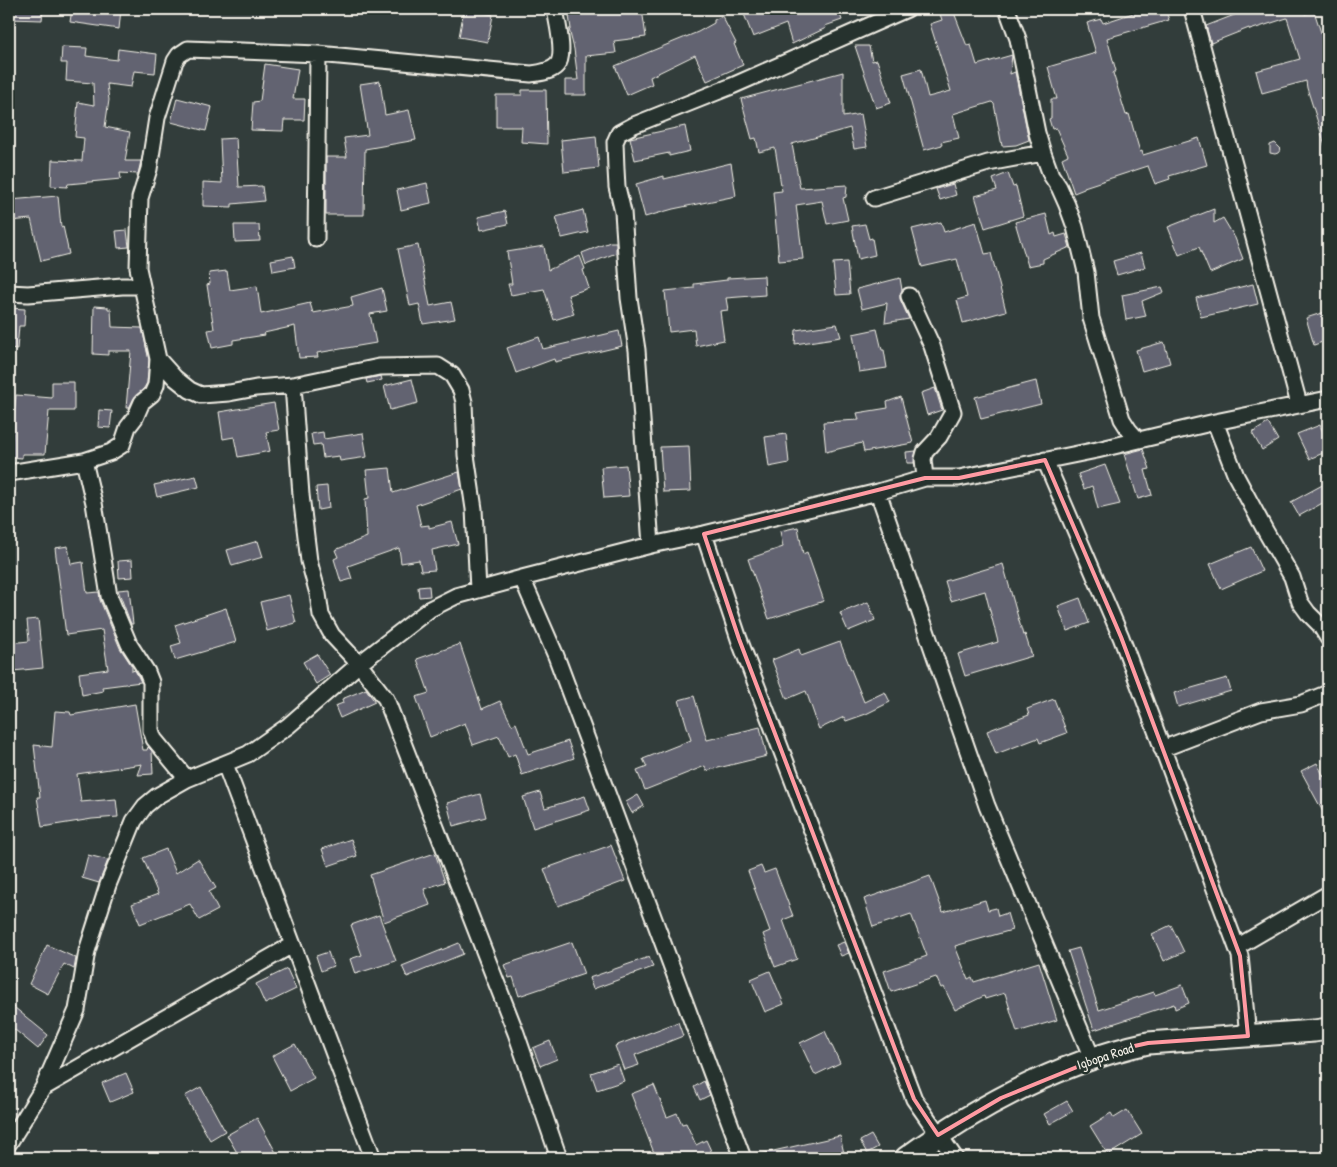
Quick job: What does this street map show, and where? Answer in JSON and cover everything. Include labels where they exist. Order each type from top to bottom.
[{"type":"street","points":[[9,473],[84,461],[111,452],[122,445],[128,427],[135,418],[142,402],[152,394],[156,385],[158,359],[138,268],[140,198],[149,169],[157,118],[175,61],[179,55],[188,49],[318,54],[531,74],[546,72],[558,65],[562,54],[555,9]]},
{"type":"street","points":[[651,545],[637,350],[629,298],[623,212],[617,187],[615,142],[619,133],[634,125],[732,86],[907,9]]},
{"type":"street","points":[[1007,9],[1018,39],[1037,133],[1043,153],[1051,175],[1067,204],[1075,227],[1086,272],[1091,318],[1122,419],[1138,440]]},
{"type":"street","points":[[1192,9],[1299,404]]},
{"type":"street","points":[[316,239],[318,54]]},
{"type":"street","points":[[874,198],[988,162],[1043,153]]},
{"type":"street","points":[[9,294],[142,286]]},
{"type":"street","points":[[909,296],[932,346],[953,412],[939,437],[925,452],[925,478]]},
{"type":"street","points":[[158,359],[175,378],[190,390],[201,395],[293,384],[379,367],[438,366],[452,375],[461,390],[464,402],[466,455],[474,509],[478,590]]},
{"type":"street","points":[[293,384],[301,495],[309,561],[318,594],[321,615],[332,635],[359,664],[386,699],[512,1024],[559,1158]]},
{"type":"street","points":[[9,1143],[43,1088],[77,1010],[87,951],[108,885],[134,821],[145,806],[157,796],[187,779],[248,754],[288,726],[359,664],[430,608],[456,596],[522,578],[651,545],[878,492],[925,478],[959,478],[1328,399]]},
{"type":"street","points":[[1215,422],[1236,476],[1292,577],[1300,602],[1320,625],[1328,638]]},
{"type":"street","points":[[1045,460],[1121,637],[1237,947],[1240,956],[1248,1036]]},
{"type":"street","points":[[84,461],[94,503],[109,596],[129,644],[147,672],[151,682],[151,730],[154,739],[187,779]]},
{"type":"street","points":[[878,492],[987,806],[1092,1058]]},
{"type":"street","points":[[704,534],[739,638],[914,1099],[954,1158]]},
{"type":"street","points":[[522,578],[556,656],[743,1158]]},
{"type":"street","points":[[1162,749],[1261,711],[1301,704],[1328,693]]},
{"type":"street","points":[[225,764],[373,1158]]},
{"type":"street","points":[[1237,947],[1328,894]]},
{"type":"street","points":[[43,1088],[292,945]]},
{"type":"street","name":"Igbopa Road","points":[[906,1158],[938,1135],[1001,1098],[1092,1058],[1148,1042],[1314,1031],[1328,1028]]},
{"type":"highlighted area","points":[[1045,460],[1121,637],[1240,956],[1248,1036],[1148,1043],[1121,1049],[1001,1098],[938,1135],[914,1099],[739,639],[704,534],[925,478],[959,478]]},
{"type":"building","points":[[9,9],[43,9],[42,20],[9,19]]},
{"type":"building","points":[[72,9],[121,9],[119,29],[70,22]]},
{"type":"building","points":[[464,9],[476,9],[475,11],[493,15],[488,42],[459,37]]},
{"type":"building","points":[[568,9],[611,9],[611,11],[642,9],[646,37],[614,41],[616,53],[586,56],[586,95],[565,95],[565,80],[578,80],[569,29],[571,29]]},
{"type":"building","points":[[742,9],[838,9],[842,20],[825,26],[826,28],[792,44],[786,24],[753,37]]},
{"type":"building","points":[[1145,9],[1165,9],[1169,20],[1107,38],[1116,71],[1113,73],[1126,115],[1129,114],[1140,152],[1142,151],[1143,155],[1199,138],[1207,165],[1169,176],[1170,179],[1155,184],[1148,166],[1084,187],[1084,189],[1074,193],[1062,158],[1068,155],[1056,128],[1052,129],[1049,119],[1051,118],[1051,99],[1057,99],[1048,67],[1096,53],[1087,23],[1101,19],[1103,23]]},
{"type":"building","points":[[1241,9],[1307,9],[1304,12],[1305,14],[1314,11],[1326,48],[1328,47],[1328,148],[1326,148],[1306,81],[1262,93],[1256,71],[1300,59],[1287,18],[1250,30],[1249,28],[1211,43],[1206,26],[1242,12]]},
{"type":"building","points":[[953,10],[967,46],[971,45],[977,65],[1012,55],[1010,74],[1015,72],[1029,140],[1016,145],[1002,146],[994,104],[992,102],[953,114],[959,138],[941,142],[942,145],[924,150],[903,74],[921,69],[928,97],[951,91],[930,24],[942,20],[940,14]]},
{"type":"building","points":[[722,16],[736,43],[734,44],[743,65],[707,81],[695,55],[650,77],[652,84],[627,95],[615,66],[698,32]]},
{"type":"building","points":[[855,46],[869,46],[872,61],[877,60],[891,103],[876,108]]},
{"type":"building","points":[[62,47],[87,48],[86,56],[117,60],[118,49],[157,54],[155,73],[134,71],[131,87],[107,84],[109,100],[105,127],[130,132],[125,161],[141,161],[138,174],[120,173],[121,179],[68,184],[67,187],[51,186],[52,160],[82,161],[84,138],[75,137],[78,102],[94,105],[93,83],[66,81],[67,63],[61,63]]},
{"type":"building","points":[[265,64],[298,69],[293,99],[305,99],[304,120],[284,120],[283,131],[251,130],[253,102],[260,101]]},
{"type":"building","points":[[843,72],[843,117],[861,114],[867,147],[854,149],[850,128],[792,144],[800,188],[847,185],[846,197],[843,198],[848,220],[827,224],[822,201],[796,205],[803,259],[779,261],[773,192],[782,191],[775,148],[759,152],[756,138],[752,139],[741,99]]},
{"type":"building","points":[[380,81],[385,115],[409,110],[416,140],[365,149],[364,215],[326,215],[326,157],[347,157],[344,138],[368,135],[360,84]]},
{"type":"building","points":[[522,90],[546,90],[547,144],[521,142],[522,127],[496,127],[496,95],[522,95]]},
{"type":"building","points":[[177,98],[212,107],[206,131],[171,122]]},
{"type":"building","points":[[685,126],[690,151],[669,156],[669,153],[635,160],[630,138]]},
{"type":"building","points":[[596,136],[599,168],[564,172],[561,140]]},
{"type":"building","points":[[236,138],[239,187],[262,186],[264,201],[232,204],[232,207],[203,206],[203,182],[222,183],[220,139]]},
{"type":"building","points":[[1275,143],[1281,149],[1278,153],[1270,153],[1270,145]]},
{"type":"building","points":[[731,163],[736,196],[645,217],[636,184],[664,176],[664,179]]},
{"type":"building","points":[[1008,173],[1013,187],[1016,186],[1023,216],[985,228],[975,196],[997,190],[993,179]]},
{"type":"building","points":[[427,183],[431,203],[401,210],[397,190]]},
{"type":"building","points":[[953,184],[956,195],[940,200],[936,189]]},
{"type":"building","points":[[58,196],[61,227],[63,226],[69,254],[41,261],[31,219],[10,221],[9,200]]},
{"type":"building","points":[[1214,209],[1214,223],[1223,218],[1235,238],[1243,259],[1210,273],[1199,247],[1179,255],[1168,227]]},
{"type":"building","points":[[583,210],[588,232],[562,238],[556,217]]},
{"type":"building","points":[[505,211],[508,224],[481,230],[478,217]]},
{"type":"building","points":[[1046,214],[1051,235],[1055,233],[1056,237],[1066,234],[1070,247],[1043,259],[1043,263],[1028,266],[1015,222]]},
{"type":"building","points":[[941,222],[944,232],[976,222],[985,254],[991,253],[1006,311],[963,323],[957,300],[967,297],[957,259],[922,267],[912,229]]},
{"type":"building","points":[[865,224],[869,239],[872,238],[875,255],[858,259],[852,226]]},
{"type":"building","points":[[234,225],[259,225],[260,241],[235,242]]},
{"type":"building","points":[[127,230],[129,247],[118,248],[116,231]]},
{"type":"building","points":[[610,242],[616,242],[616,253],[586,265],[582,253]]},
{"type":"building","points":[[418,245],[430,306],[451,302],[455,319],[423,324],[419,304],[410,306],[398,249]]},
{"type":"building","points":[[544,246],[548,270],[580,256],[589,288],[568,295],[574,314],[554,320],[544,289],[511,295],[508,284],[512,284],[507,252]]},
{"type":"building","points":[[1141,253],[1145,267],[1117,275],[1113,261]]},
{"type":"building","points":[[293,256],[295,267],[273,271],[271,260]]},
{"type":"building","points":[[847,262],[850,294],[836,295],[833,263]]},
{"type":"building","points":[[227,271],[230,290],[257,286],[261,314],[310,303],[313,313],[353,306],[351,297],[382,288],[387,311],[370,314],[376,343],[317,353],[318,357],[299,358],[295,326],[264,333],[265,335],[233,340],[233,344],[212,348],[208,330],[214,329],[207,285],[210,284],[209,273]]},
{"type":"building","points":[[764,276],[765,295],[726,298],[728,310],[720,311],[724,340],[696,346],[694,329],[669,332],[665,291],[694,288],[694,284],[727,280],[727,278]]},
{"type":"building","points":[[900,278],[902,290],[900,299],[909,319],[885,323],[887,303],[862,309],[857,289]]},
{"type":"building","points":[[1253,284],[1258,304],[1201,317],[1196,298]]},
{"type":"building","points":[[1162,287],[1164,292],[1142,301],[1146,316],[1126,320],[1122,295]]},
{"type":"building","points":[[94,306],[111,309],[112,327],[142,328],[149,360],[147,383],[134,398],[129,408],[126,408],[131,351],[108,351],[108,355],[93,354]]},
{"type":"building","points":[[9,308],[25,309],[24,326],[19,326],[17,349],[9,348]]},
{"type":"building","points":[[1328,311],[1328,340],[1314,345],[1306,318]]},
{"type":"building","points":[[837,324],[841,337],[795,344],[796,330]]},
{"type":"building","points":[[877,329],[882,350],[884,350],[887,368],[859,372],[853,334]]},
{"type":"building","points":[[619,331],[622,346],[555,362],[554,359],[516,373],[507,348],[539,337],[543,349]]},
{"type":"building","points":[[1164,342],[1170,363],[1142,371],[1136,350]]},
{"type":"building","points":[[381,376],[382,380],[367,383],[366,379]]},
{"type":"building","points":[[412,379],[418,403],[390,410],[384,386]]},
{"type":"building","points":[[1036,381],[1041,404],[981,419],[975,397]]},
{"type":"building","points":[[52,382],[74,382],[74,411],[49,411],[45,454],[22,454],[22,458],[10,457],[16,395],[52,398]]},
{"type":"building","points":[[935,388],[942,410],[927,415],[921,393]]},
{"type":"building","points":[[901,397],[913,443],[864,452],[862,443],[826,452],[823,422],[859,420],[857,413],[888,408],[887,402]]},
{"type":"building","points":[[274,403],[279,430],[266,432],[270,451],[238,457],[234,437],[223,439],[219,412]]},
{"type":"building","points":[[99,410],[112,411],[110,428],[98,427]]},
{"type":"building","points":[[1268,423],[1278,440],[1262,450],[1252,433]]},
{"type":"building","points":[[1320,425],[1328,444],[1328,451],[1309,459],[1297,434]]},
{"type":"building","points":[[323,432],[324,439],[363,433],[367,457],[340,461],[339,456],[323,458],[321,444],[313,445],[311,434]]},
{"type":"building","points":[[786,434],[789,463],[769,467],[765,437]]},
{"type":"building","points":[[689,446],[691,491],[663,492],[660,447]]},
{"type":"building","points":[[1143,449],[1150,469],[1145,470],[1152,495],[1138,499],[1124,454]]},
{"type":"building","points":[[916,451],[914,463],[907,463],[906,452]]},
{"type":"building","points":[[626,465],[629,496],[604,498],[601,467]]},
{"type":"building","points":[[1105,465],[1120,504],[1098,509],[1092,486],[1084,489],[1078,474]]},
{"type":"building","points":[[390,468],[393,493],[459,472],[462,489],[416,505],[421,526],[429,525],[429,528],[452,522],[458,544],[432,550],[435,570],[421,571],[419,560],[401,563],[399,548],[348,566],[352,579],[341,582],[334,559],[338,557],[335,550],[367,537],[365,499],[369,498],[366,470]]},
{"type":"building","points":[[196,476],[199,487],[157,497],[154,485]]},
{"type":"building","points":[[1328,482],[1328,500],[1299,516],[1291,502]]},
{"type":"building","points":[[327,486],[329,508],[318,510],[316,487]]},
{"type":"building","points":[[798,527],[803,554],[807,552],[824,601],[769,619],[748,559],[783,547],[780,531]]},
{"type":"building","points":[[258,541],[263,557],[232,566],[227,550]]},
{"type":"building","points":[[68,546],[71,564],[83,562],[87,593],[99,592],[100,600],[120,648],[132,666],[132,671],[135,670],[141,682],[102,687],[103,691],[82,695],[79,673],[108,669],[102,630],[66,635],[55,548]]},
{"type":"building","points":[[1251,547],[1262,571],[1221,589],[1210,564]]},
{"type":"building","points":[[132,560],[133,577],[119,578],[118,561]]},
{"type":"building","points":[[1003,564],[1023,635],[1025,634],[1032,656],[965,676],[958,654],[998,642],[985,591],[951,601],[945,581]]},
{"type":"building","points":[[429,586],[430,596],[419,597],[418,587]]},
{"type":"building","points":[[129,589],[133,624],[131,624],[118,590]]},
{"type":"building","points":[[289,595],[296,623],[267,631],[260,602]]},
{"type":"building","points":[[1080,598],[1089,623],[1067,631],[1058,606]]},
{"type":"building","points":[[868,602],[875,620],[848,631],[840,613]]},
{"type":"building","points":[[226,608],[236,642],[175,660],[171,646],[181,643],[175,625]]},
{"type":"building","points":[[38,619],[43,668],[13,671],[10,643],[29,641],[27,620]]},
{"type":"building","points":[[840,642],[864,702],[885,692],[890,702],[866,714],[846,721],[844,717],[819,729],[806,691],[787,699],[772,660],[799,649],[801,656]]},
{"type":"building","points":[[460,644],[482,709],[500,701],[512,725],[516,723],[528,754],[568,741],[574,758],[522,775],[515,754],[508,757],[499,736],[473,745],[465,723],[430,737],[416,697],[429,693],[417,659]]},
{"type":"building","points":[[317,654],[330,675],[316,684],[303,662]]},
{"type":"building","points":[[1227,678],[1231,691],[1178,707],[1174,693]]},
{"type":"building","points":[[366,689],[375,702],[340,718],[335,706],[343,703],[342,699]]},
{"type":"building","points":[[694,696],[707,740],[760,727],[767,756],[706,771],[705,766],[645,790],[637,771],[647,767],[643,759],[691,740],[679,700]]},
{"type":"building","points":[[1054,699],[1067,733],[1040,743],[1038,738],[996,754],[987,731],[1029,715],[1027,709]]},
{"type":"building","points":[[135,704],[143,750],[147,750],[148,747],[152,751],[153,774],[138,775],[142,764],[77,774],[81,802],[116,799],[118,817],[42,827],[37,797],[40,797],[34,745],[52,747],[55,711],[70,712],[71,715]]},
{"type":"building","points":[[1317,763],[1324,777],[1328,775],[1328,821],[1301,771]]},
{"type":"building","points":[[540,792],[545,808],[585,796],[590,810],[533,828],[523,797]]},
{"type":"building","points":[[480,794],[486,817],[453,826],[447,803]]},
{"type":"building","points":[[638,795],[644,806],[632,813],[626,802]]},
{"type":"building","points":[[351,839],[357,856],[328,866],[322,849]]},
{"type":"building","points":[[611,845],[625,881],[558,906],[544,869]]},
{"type":"building","points":[[166,849],[176,873],[198,859],[216,888],[209,892],[218,910],[199,920],[190,904],[140,924],[132,904],[158,894],[143,858]]},
{"type":"building","points":[[435,853],[445,882],[424,889],[430,905],[384,922],[370,875]]},
{"type":"building","points":[[88,855],[108,860],[99,883],[82,878]]},
{"type":"building","points":[[761,866],[764,873],[775,869],[793,916],[783,920],[797,959],[775,967],[763,934],[770,931],[748,871]]},
{"type":"building","points":[[930,876],[943,912],[985,900],[988,910],[996,908],[998,916],[1007,913],[1012,930],[955,946],[968,979],[972,977],[974,982],[1039,962],[1057,1020],[1017,1032],[1005,993],[985,999],[984,996],[955,1010],[944,987],[941,988],[936,977],[891,992],[884,971],[927,956],[911,914],[873,927],[864,899]]},
{"type":"building","points":[[379,915],[396,961],[355,974],[350,959],[362,955],[351,925]]},
{"type":"building","points":[[1171,925],[1184,952],[1164,961],[1152,934]]},
{"type":"building","points":[[572,942],[584,974],[519,996],[513,977],[509,978],[504,965]]},
{"type":"building","points":[[844,942],[849,953],[841,956],[836,945]]},
{"type":"building","points":[[459,943],[463,954],[407,977],[402,966]]},
{"type":"building","points":[[47,945],[76,958],[74,969],[64,964],[48,994],[29,984]]},
{"type":"building","points":[[1079,948],[1099,1010],[1154,992],[1155,995],[1182,985],[1189,1003],[1175,1009],[1174,1004],[1094,1030],[1068,951]]},
{"type":"building","points":[[328,952],[333,966],[321,971],[316,956]]},
{"type":"building","points":[[649,957],[653,967],[593,989],[589,978]]},
{"type":"building","points":[[287,969],[296,989],[265,1004],[256,984]]},
{"type":"building","points":[[770,971],[784,1004],[765,1012],[751,979]]},
{"type":"building","points":[[9,1003],[48,1035],[38,1049],[9,1025]]},
{"type":"building","points":[[678,1022],[683,1036],[635,1055],[639,1065],[624,1070],[615,1046]]},
{"type":"building","points":[[825,1031],[840,1063],[815,1075],[800,1043]]},
{"type":"building","points":[[550,1041],[557,1059],[540,1066],[533,1048]]},
{"type":"building","points":[[295,1044],[314,1078],[290,1091],[272,1056]]},
{"type":"building","points":[[618,1064],[624,1081],[597,1090],[591,1073]]},
{"type":"building","points":[[126,1073],[134,1092],[110,1102],[102,1083]]},
{"type":"building","points":[[704,1081],[710,1095],[700,1100],[694,1087]]},
{"type":"building","points":[[654,1085],[667,1117],[677,1113],[682,1124],[686,1123],[696,1145],[706,1140],[712,1153],[701,1158],[656,1158],[631,1094]]},
{"type":"building","points":[[201,1087],[225,1131],[210,1140],[185,1096]]},
{"type":"building","points":[[1067,1101],[1073,1111],[1050,1124],[1044,1114]]},
{"type":"building","points":[[1127,1110],[1142,1134],[1108,1155],[1090,1126],[1111,1113],[1114,1118]]},
{"type":"building","points":[[257,1118],[279,1158],[240,1158],[227,1135]]},
{"type":"building","points":[[871,1135],[878,1147],[867,1153],[860,1141]]},
{"type":"building","points":[[840,1136],[845,1158],[826,1158],[825,1155],[811,1158],[760,1158],[760,1154]]}]
